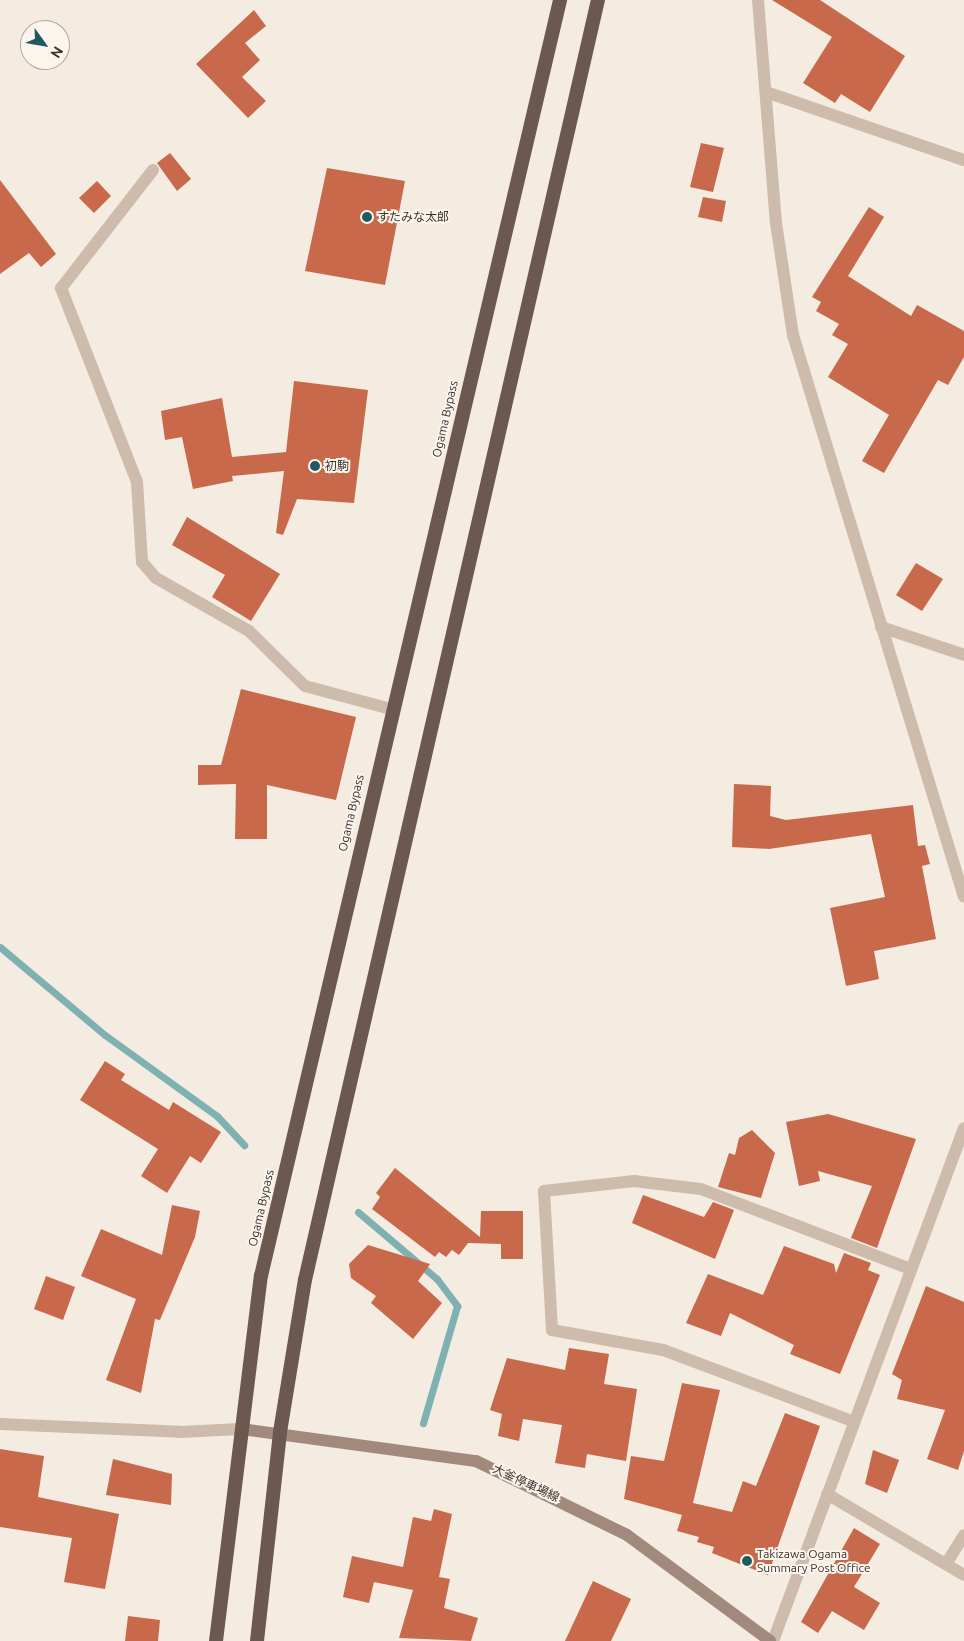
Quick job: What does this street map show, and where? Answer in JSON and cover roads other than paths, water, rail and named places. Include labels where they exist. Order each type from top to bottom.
[{"type":"highway","name":"Ogama Bypass","points":[[216,1641],[261,1276],[391,709],[560,0]]},
{"type":"highway","points":[[257,1641],[280,1432],[307,1270],[598,0]]},
{"type":"main road","name":"大釜停車場線","points":[[241,1429],[280,1432],[476,1461],[627,1535],[772,1641]]},
{"type":"street","points":[[758,0],[776,223],[793,335],[964,897]]},
{"type":"street","points":[[766,92],[964,160]]},
{"type":"street","points":[[152,170],[61,288],[137,482],[142,562],[156,578],[249,631],[305,686],[391,709]]},
{"type":"street","points":[[881,628],[964,655]]},
{"type":"street","points":[[772,1641],[852,1421],[964,1128]]},
{"type":"street","points":[[852,1421],[663,1350],[552,1330],[544,1191],[634,1181],[702,1189],[910,1269]]},
{"type":"street","points":[[0,1424],[189,1432],[241,1429]]},
{"type":"street","points":[[827,1494],[964,1575]]},
{"type":"street","points":[[946,1564],[964,1535]]},
{"type":"waterway","points":[[0,947],[105,1035],[217,1116],[244,1145]]},
{"type":"waterway","points":[[358,1212],[437,1279],[457,1306],[423,1423]]},
{"type":"place","name":"すたみな太郎","points":[[367,217]]},
{"type":"place","name":"初駒","points":[[315,466]]},
{"type":"place","name":"Takizawa Ogama Summary Post Office","points":[[747,1561]]}]
